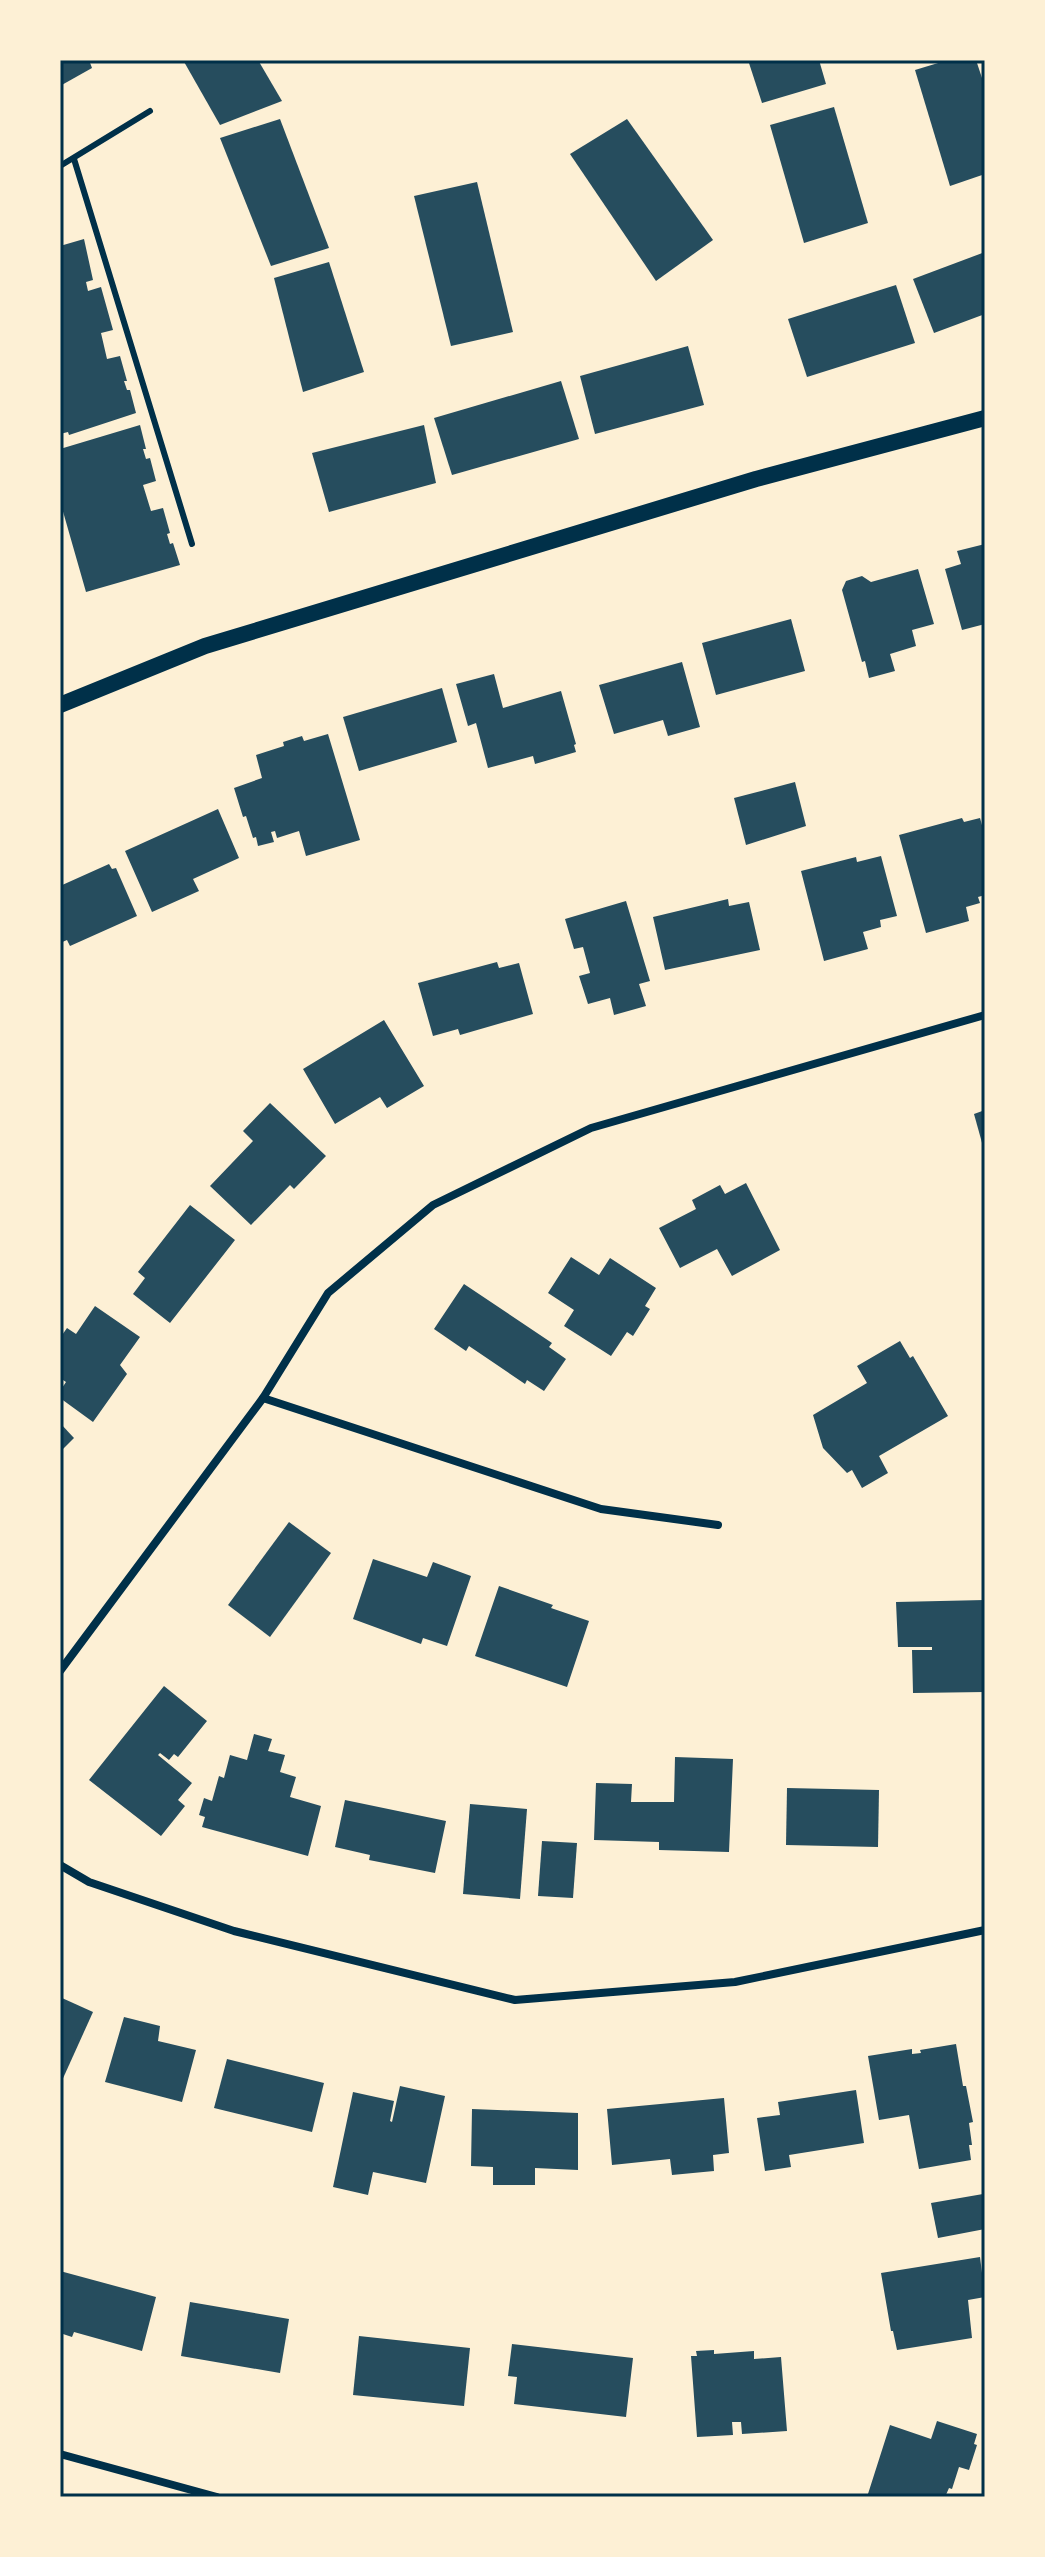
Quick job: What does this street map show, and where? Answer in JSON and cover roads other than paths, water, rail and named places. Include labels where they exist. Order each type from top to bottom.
[{"type":"main road","points":[[60,705],[220,642],[756,479],[985,418]]},
{"type":"street","points":[[60,1671],[263,1398],[328,1293],[433,1205],[591,1128],[985,1015]]},
{"type":"street","points":[[263,1398],[601,1509],[718,1525]]},
{"type":"street","points":[[60,1865],[89,1882],[234,1931],[515,2000],[735,1982],[985,1930]]},
{"type":"street","points":[[60,2454],[217,2497]]},
{"type":"lane","points":[[60,166],[150,111]]},
{"type":"lane","points":[[74,159],[192,544]]}]
